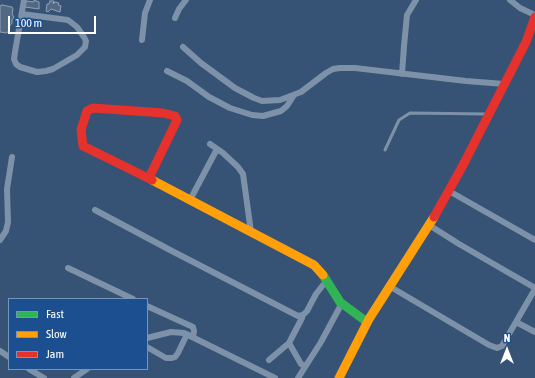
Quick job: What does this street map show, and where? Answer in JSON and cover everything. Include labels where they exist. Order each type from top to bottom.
[{"type":"street","points":[[22,14],[68,20],[84,37],[86,47],[77,55],[53,69],[46,71],[37,72],[20,67],[16,64],[14,59],[24,0]]},
{"type":"street","points":[[142,40],[145,13],[150,0]]},
{"type":"street","points":[[175,18],[179,9],[186,0]]},
{"type":"street","points":[[402,74],[407,15],[416,0]]},
{"type":"street","points":[[339,378],[367,322],[449,191],[526,42],[535,16],[520,8],[510,0]]},
{"type":"street","points":[[183,47],[201,63],[235,88],[254,98],[262,100],[276,101],[294,95],[326,73],[333,69],[340,68],[504,84]]},
{"type":"street","points":[[167,71],[230,108],[252,115],[263,116],[281,110],[287,106],[294,95]]},
{"type":"street","points":[[149,178],[177,120],[175,116],[163,113],[93,108],[87,110],[81,130],[83,146],[149,178],[314,265],[321,271],[335,295],[342,303],[367,322]]},
{"type":"street","points":[[210,144],[238,167],[243,174],[251,232]]},
{"type":"street","points":[[190,200],[217,149]]},
{"type":"street","points":[[0,240],[6,231],[8,222],[7,189],[12,157]]},
{"type":"street","points":[[449,191],[535,240]]},
{"type":"street","points":[[95,210],[176,254],[298,316],[303,315],[327,280]]},
{"type":"street","points":[[389,286],[493,347],[499,348],[502,346],[535,288],[429,225]]},
{"type":"street","points":[[68,268],[131,298]]},
{"type":"street","points":[[298,378],[321,342],[342,303]]},
{"type":"street","points":[[148,306],[193,327],[193,337]]},
{"type":"street","points":[[269,360],[289,343],[302,318]]},
{"type":"street","points":[[516,322],[535,332]]},
{"type":"street","points":[[148,338],[171,332],[187,334],[275,378]]},
{"type":"street","points":[[148,349],[166,358],[175,357],[187,334]]},
{"type":"street","points":[[289,343],[301,364],[305,366]]},
{"type":"street","points":[[31,370],[44,378]]},
{"type":"street","points":[[74,378],[86,370]]},
{"type":"lane","points":[[385,150],[399,120],[410,113],[488,114]]},
{"type":"building","points":[[34,0],[39,2],[39,9],[25,7],[26,1],[34,2]]},
{"type":"building","points":[[50,1],[54,1],[53,4],[55,2],[59,3],[58,5],[61,6],[60,12],[51,9],[48,12],[46,11],[47,4],[49,4]]},
{"type":"building","points":[[0,6],[12,7],[13,9],[12,14],[14,17],[8,28],[8,32],[6,33],[0,32]]},
{"type":"traffic: fast","points":[[323,275],[340,302],[367,322]]},
{"type":"traffic: slow","points":[[152,180],[314,265],[323,275]]},
{"type":"traffic: slow","points":[[339,378],[369,319],[434,217]]},
{"type":"traffic: jam","points":[[434,217],[462,167],[526,42],[535,17]]},
{"type":"traffic: jam","points":[[149,178],[177,120],[175,116],[163,113],[93,108],[87,111],[81,130],[83,146],[152,180]]}]
